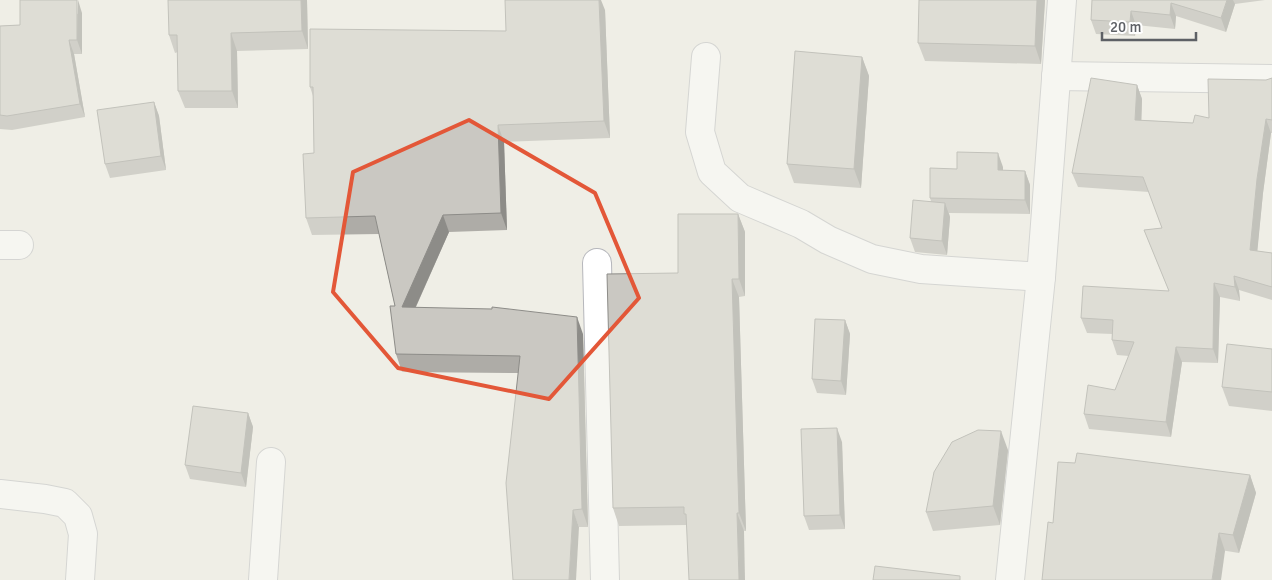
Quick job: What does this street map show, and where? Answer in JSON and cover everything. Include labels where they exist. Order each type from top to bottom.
[{"type":"street","points":[[1010,580],[1041,277],[1062,0]]},
{"type":"street","points":[[706,58],[700,132],[712,172],[740,198],[801,224],[828,240],[872,259],[921,269],[1041,277]]},
{"type":"street","points":[[1056,76],[1272,79]]},
{"type":"street","points":[[597,263],[605,580]]},
{"type":"street","points":[[263,580],[271,462]]},
{"type":"street","points":[[0,494],[65,503],[78,516],[84,534],[80,580]]},
{"type":"highlighted area","points":[[469,120],[595,193],[639,298],[549,399],[398,368],[333,292],[353,172]]},
{"type":"building","points":[[20,0],[77,0],[77,40],[69,40],[80,104],[7,116],[0,115],[0,26],[20,25]]},
{"type":"building","points":[[168,0],[301,0],[302,31],[231,33],[232,91],[178,91],[177,35],[169,35]]},
{"type":"building","points":[[505,0],[599,0],[604,121],[498,125],[501,213],[443,215],[402,307],[492,309],[492,307],[577,317],[582,509],[573,510],[569,580],[513,580],[506,483],[520,356],[396,354],[390,306],[395,306],[375,216],[306,218],[303,154],[314,153],[313,87],[310,87],[310,29],[506,31]]},
{"type":"building","points":[[919,0],[1037,0],[1035,46],[918,43]]},
{"type":"building","points":[[1092,0],[1227,0],[1221,18],[1171,3],[1170,15],[1131,11],[1130,22],[1091,20]]},
{"type":"building","points":[[795,51],[862,57],[854,169],[787,164]]},
{"type":"building","points":[[1091,78],[1137,85],[1135,120],[1193,123],[1195,115],[1209,118],[1208,79],[1266,80],[1272,78],[1272,120],[1266,119],[1257,179],[1250,250],[1272,253],[1272,287],[1234,276],[1235,287],[1214,283],[1213,349],[1176,347],[1166,422],[1084,414],[1088,385],[1115,390],[1134,342],[1112,340],[1113,320],[1081,318],[1083,286],[1169,291],[1144,230],[1162,228],[1143,177],[1072,173]]},
{"type":"building","points":[[154,102],[161,156],[105,164],[97,110]]},
{"type":"building","points":[[957,152],[998,153],[998,170],[1025,171],[1025,200],[930,198],[930,168],[957,169]]},
{"type":"building","points":[[913,200],[945,203],[942,241],[910,238]]},
{"type":"building","points":[[678,214],[738,214],[739,279],[732,279],[739,513],[737,513],[739,580],[689,580],[686,514],[684,514],[684,507],[613,508],[607,274],[678,273]]},
{"type":"building","points":[[815,319],[845,320],[841,381],[812,379]]},
{"type":"building","points":[[1227,344],[1272,349],[1272,392],[1222,387]]},
{"type":"building","points":[[193,406],[248,413],[241,473],[185,465]]},
{"type":"building","points":[[837,428],[840,515],[804,516],[801,429]]},
{"type":"building","points":[[978,430],[1001,431],[993,506],[926,512],[934,472],[952,442]]},
{"type":"building","points":[[1077,453],[1250,475],[1233,535],[1219,533],[1212,580],[1042,580],[1048,522],[1053,523],[1058,462],[1075,463]]},
{"type":"building","points":[[875,566],[960,576],[960,580],[873,580]]}]
